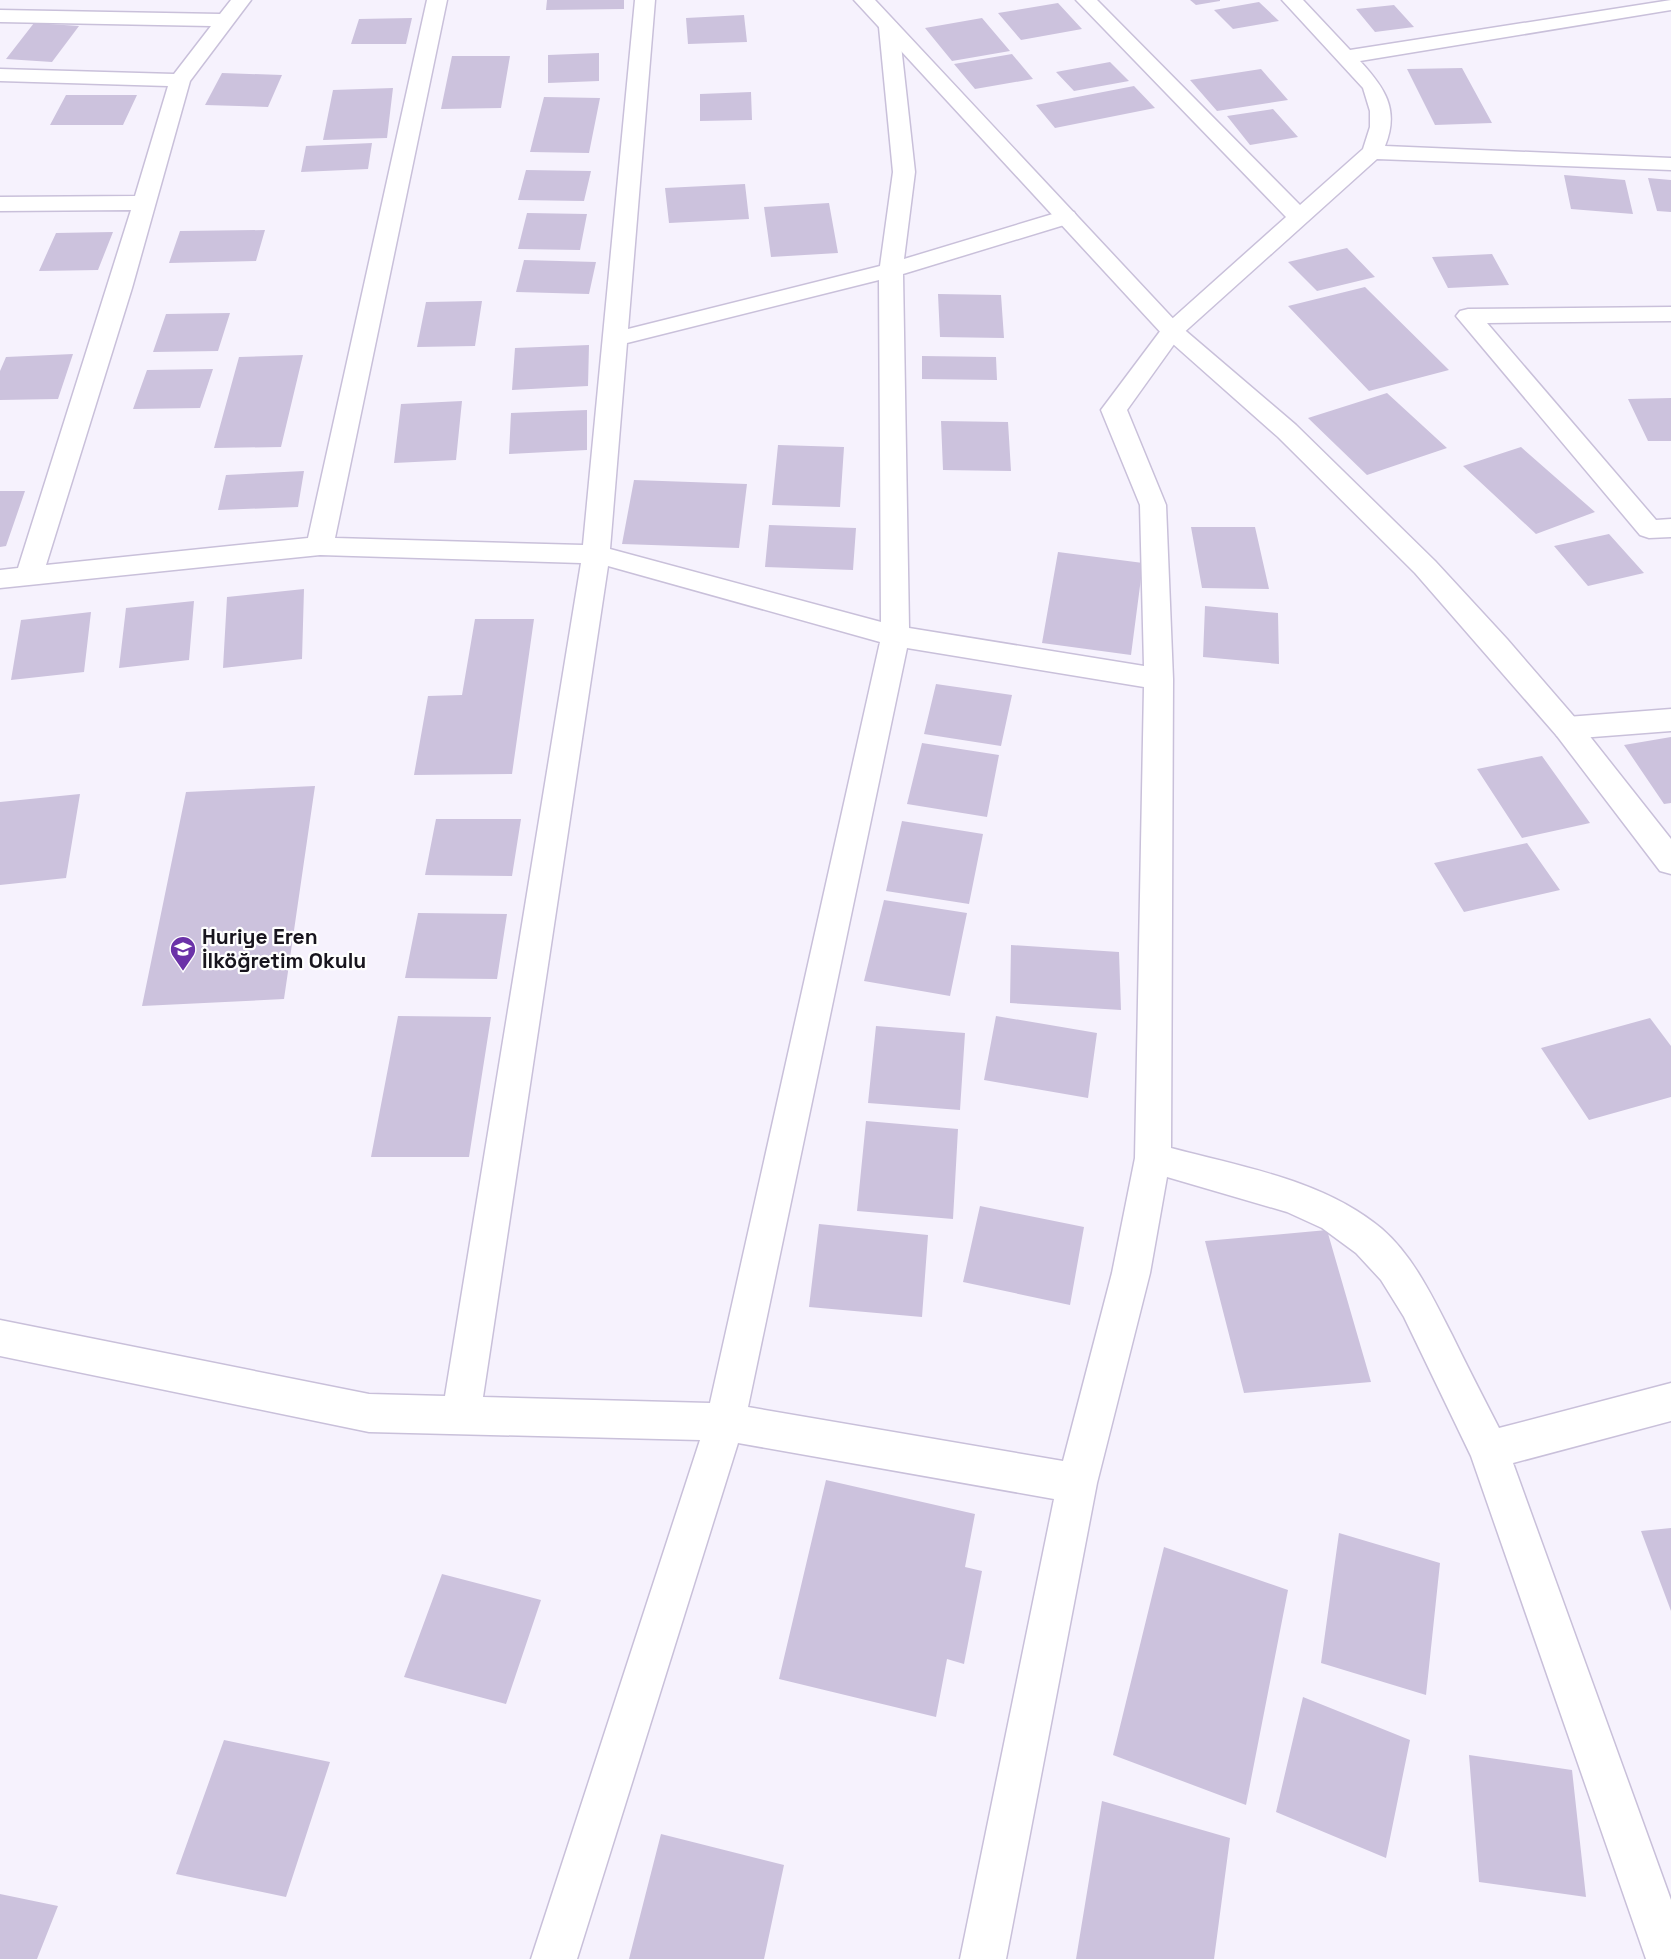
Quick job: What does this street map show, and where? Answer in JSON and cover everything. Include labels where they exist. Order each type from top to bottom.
[{"type":"street","points":[[29,576],[120,288],[180,80],[241,0]]},
{"type":"street","points":[[320,546],[437,0]]},
{"type":"street","points":[[462,1414],[596,554],[645,0]]},
{"type":"street","points":[[864,0],[1172,331],[1287,431],[1356,496],[1425,567],[1497,646],[1566,728],[1671,862]]},
{"type":"street","points":[[1086,0],[1299,217]]},
{"type":"street","points":[[983,1959],[1077,1483],[1131,1273],[1153,1158],[1159,679],[1153,505],[1114,410],[1172,331],[1372,152],[1381,129],[1379,102],[1372,86],[1292,0]]},
{"type":"street","points":[[1345,57],[1671,4]]},
{"type":"street","points":[[0,16],[226,20]]},
{"type":"street","points":[[554,1959],[725,1422],[895,636],[891,270],[904,172],[889,27]]},
{"type":"street","points":[[0,75],[180,80]]},
{"type":"street","points":[[1372,152],[1671,164]]},
{"type":"street","points":[[0,204],[145,202]]},
{"type":"street","points":[[615,339],[891,270],[1066,217]]},
{"type":"street","points":[[1671,314],[1468,316],[1649,529],[1671,528]]},
{"type":"street","points":[[0,579],[320,546],[596,554],[895,636],[1159,679]]},
{"type":"street","points":[[1566,728],[1671,720]]},
{"type":"street","points":[[1153,1158],[1294,1198],[1335,1217],[1369,1241],[1394,1268],[1417,1305],[1489,1450],[1669,1959]]},
{"type":"street","points":[[0,1338],[369,1413],[725,1422],[1077,1483]]},
{"type":"street","points":[[1489,1450],[1671,1402]]},
{"type":"building","points":[[547,0],[624,0],[624,9],[546,10]]},
{"type":"building","points":[[1190,0],[1220,0],[1220,1],[1196,5]]},
{"type":"building","points":[[1259,2],[1279,21],[1233,29],[1214,10]]},
{"type":"building","points":[[1058,3],[1082,29],[1021,40],[998,13]]},
{"type":"building","points":[[1394,5],[1414,27],[1375,32],[1356,9]]},
{"type":"building","points":[[744,15],[747,42],[688,44],[686,18]]},
{"type":"building","points":[[412,18],[406,44],[351,44],[359,19]]},
{"type":"building","points":[[982,18],[1010,51],[952,61],[925,28]]},
{"type":"building","points":[[34,23],[79,26],[52,62],[6,59]]},
{"type":"building","points":[[599,53],[599,81],[548,83],[548,55]]},
{"type":"building","points":[[1012,54],[1033,79],[975,89],[954,64]]},
{"type":"building","points":[[452,56],[510,56],[501,108],[441,109]]},
{"type":"building","points":[[1110,62],[1129,81],[1074,91],[1056,72]]},
{"type":"building","points":[[1462,68],[1492,123],[1435,125],[1407,69]]},
{"type":"building","points":[[1261,69],[1288,100],[1217,111],[1190,80]]},
{"type":"building","points":[[222,73],[282,75],[268,107],[205,105]]},
{"type":"building","points":[[1134,86],[1155,108],[1055,128],[1036,105]]},
{"type":"building","points":[[393,88],[387,138],[323,140],[333,90]]},
{"type":"building","points":[[751,92],[752,120],[700,121],[700,94]]},
{"type":"building","points":[[66,95],[137,95],[123,125],[50,125]]},
{"type":"building","points":[[544,97],[600,98],[589,153],[530,152]]},
{"type":"building","points":[[1273,109],[1298,137],[1250,145],[1227,116]]},
{"type":"building","points":[[372,143],[368,169],[301,172],[306,146]]},
{"type":"building","points":[[526,170],[591,171],[584,201],[518,200]]},
{"type":"building","points":[[1564,175],[1625,180],[1633,214],[1571,209]]},
{"type":"building","points":[[1648,178],[1671,180],[1671,212],[1657,211]]},
{"type":"building","points":[[745,184],[749,219],[669,223],[665,188]]},
{"type":"building","points":[[829,203],[838,253],[771,257],[764,207]]},
{"type":"building","points":[[527,213],[587,214],[580,250],[518,249]]},
{"type":"building","points":[[265,230],[256,261],[169,263],[180,231]]},
{"type":"building","points":[[113,232],[98,270],[39,271],[56,233]]},
{"type":"building","points":[[1347,248],[1375,277],[1317,291],[1288,262]]},
{"type":"building","points":[[1492,254],[1509,285],[1448,288],[1432,257]]},
{"type":"building","points":[[524,260],[596,262],[589,294],[516,292]]},
{"type":"building","points":[[1365,287],[1449,370],[1369,391],[1288,306]]},
{"type":"building","points":[[938,294],[1001,295],[1004,338],[940,337]]},
{"type":"building","points":[[482,301],[475,346],[417,347],[426,302]]},
{"type":"building","points":[[230,313],[218,351],[153,352],[166,314]]},
{"type":"building","points":[[589,345],[588,386],[512,390],[515,348]]},
{"type":"building","points":[[73,354],[58,399],[0,400],[0,371],[6,357]]},
{"type":"building","points":[[303,355],[281,447],[214,448],[239,357]]},
{"type":"building","points":[[922,356],[996,357],[997,380],[922,379]]},
{"type":"building","points":[[213,369],[200,408],[133,409],[147,370]]},
{"type":"building","points":[[1387,393],[1447,448],[1367,475],[1308,418]]},
{"type":"building","points":[[1671,398],[1671,441],[1648,441],[1628,399]]},
{"type":"building","points":[[462,401],[456,460],[394,463],[401,404]]},
{"type":"building","points":[[587,410],[587,450],[509,454],[511,413]]},
{"type":"building","points":[[941,421],[1008,422],[1011,471],[943,470]]},
{"type":"building","points":[[778,445],[844,447],[840,507],[772,505]]},
{"type":"building","points":[[1521,447],[1595,512],[1536,534],[1463,466]]},
{"type":"building","points":[[304,471],[298,507],[218,510],[226,475]]},
{"type":"building","points":[[634,480],[747,484],[739,548],[622,544]]},
{"type":"building","points":[[0,491],[25,491],[6,546],[0,547]]},
{"type":"building","points":[[769,525],[856,528],[853,570],[765,567]]},
{"type":"building","points":[[1191,527],[1255,527],[1269,589],[1202,588]]},
{"type":"building","points":[[1609,534],[1644,573],[1588,586],[1554,546]]},
{"type":"building","points":[[1058,552],[1143,563],[1131,655],[1042,643]]},
{"type":"building","points":[[304,589],[302,659],[223,668],[227,597]]},
{"type":"building","points":[[194,601],[189,660],[119,668],[126,608]]},
{"type":"building","points":[[1205,606],[1278,613],[1279,664],[1203,657]]},
{"type":"building","points":[[91,612],[84,672],[11,680],[21,620]]},
{"type":"building","points":[[475,619],[534,619],[512,774],[414,775],[428,696],[462,695]]},
{"type":"building","points":[[936,684],[1012,695],[1001,746],[924,734]]},
{"type":"building","points":[[1671,737],[1671,803],[1664,804],[1624,745]]},
{"type":"building","points":[[922,743],[999,755],[987,817],[907,804]]},
{"type":"building","points":[[1542,756],[1590,823],[1522,838],[1477,769]]},
{"type":"building","points":[[315,786],[284,999],[142,1006],[186,792]]},
{"type":"building","points":[[80,794],[66,878],[0,885],[0,802]]},
{"type":"building","points":[[436,819],[521,819],[512,876],[425,875]]},
{"type":"building","points":[[902,821],[983,834],[969,904],[886,891]]},
{"type":"building","points":[[1527,843],[1560,890],[1464,912],[1434,863]]},
{"type":"building","points":[[884,900],[967,913],[950,996],[864,981]]},
{"type":"building","points":[[418,913],[507,914],[497,979],[405,978]]},
{"type":"building","points":[[1011,945],[1119,952],[1121,1010],[1010,1003]]},
{"type":"building","points":[[398,1016],[491,1017],[469,1157],[371,1157]]},
{"type":"building","points":[[996,1016],[1097,1033],[1088,1098],[984,1080]]},
{"type":"building","points":[[1650,1018],[1671,1046],[1671,1097],[1589,1120],[1541,1048]]},
{"type":"building","points":[[876,1026],[965,1033],[960,1110],[868,1103]]},
{"type":"building","points":[[866,1121],[958,1129],[953,1219],[857,1211]]},
{"type":"building","points":[[980,1206],[1084,1227],[1070,1305],[963,1282]]},
{"type":"building","points":[[819,1224],[928,1235],[922,1317],[809,1307]]},
{"type":"building","points":[[1327,1230],[1371,1382],[1244,1393],[1205,1241]]},
{"type":"building","points":[[826,1480],[975,1514],[965,1567],[982,1571],[964,1664],[947,1659],[936,1717],[779,1679]]},
{"type":"building","points":[[1671,1528],[1671,1611],[1641,1531]]},
{"type":"building","points":[[1339,1533],[1440,1563],[1426,1695],[1321,1663]]},
{"type":"building","points":[[1164,1547],[1288,1590],[1246,1805],[1113,1755]]},
{"type":"building","points":[[442,1574],[541,1600],[506,1704],[404,1677]]},
{"type":"building","points":[[1303,1697],[1410,1740],[1386,1858],[1276,1812]]},
{"type":"building","points":[[224,1740],[330,1762],[286,1897],[176,1874]]},
{"type":"building","points":[[1469,1755],[1572,1770],[1586,1897],[1479,1882]]},
{"type":"building","points":[[1102,1801],[1230,1838],[1214,1959],[1076,1959]]},
{"type":"building","points":[[661,1834],[784,1865],[764,1959],[629,1959]]},
{"type":"building","points":[[0,1894],[58,1906],[37,1959],[0,1959]]},
{"type":"place","name":"Huriye Eren İlköğretim Okulu","points":[[183,972]]}]
